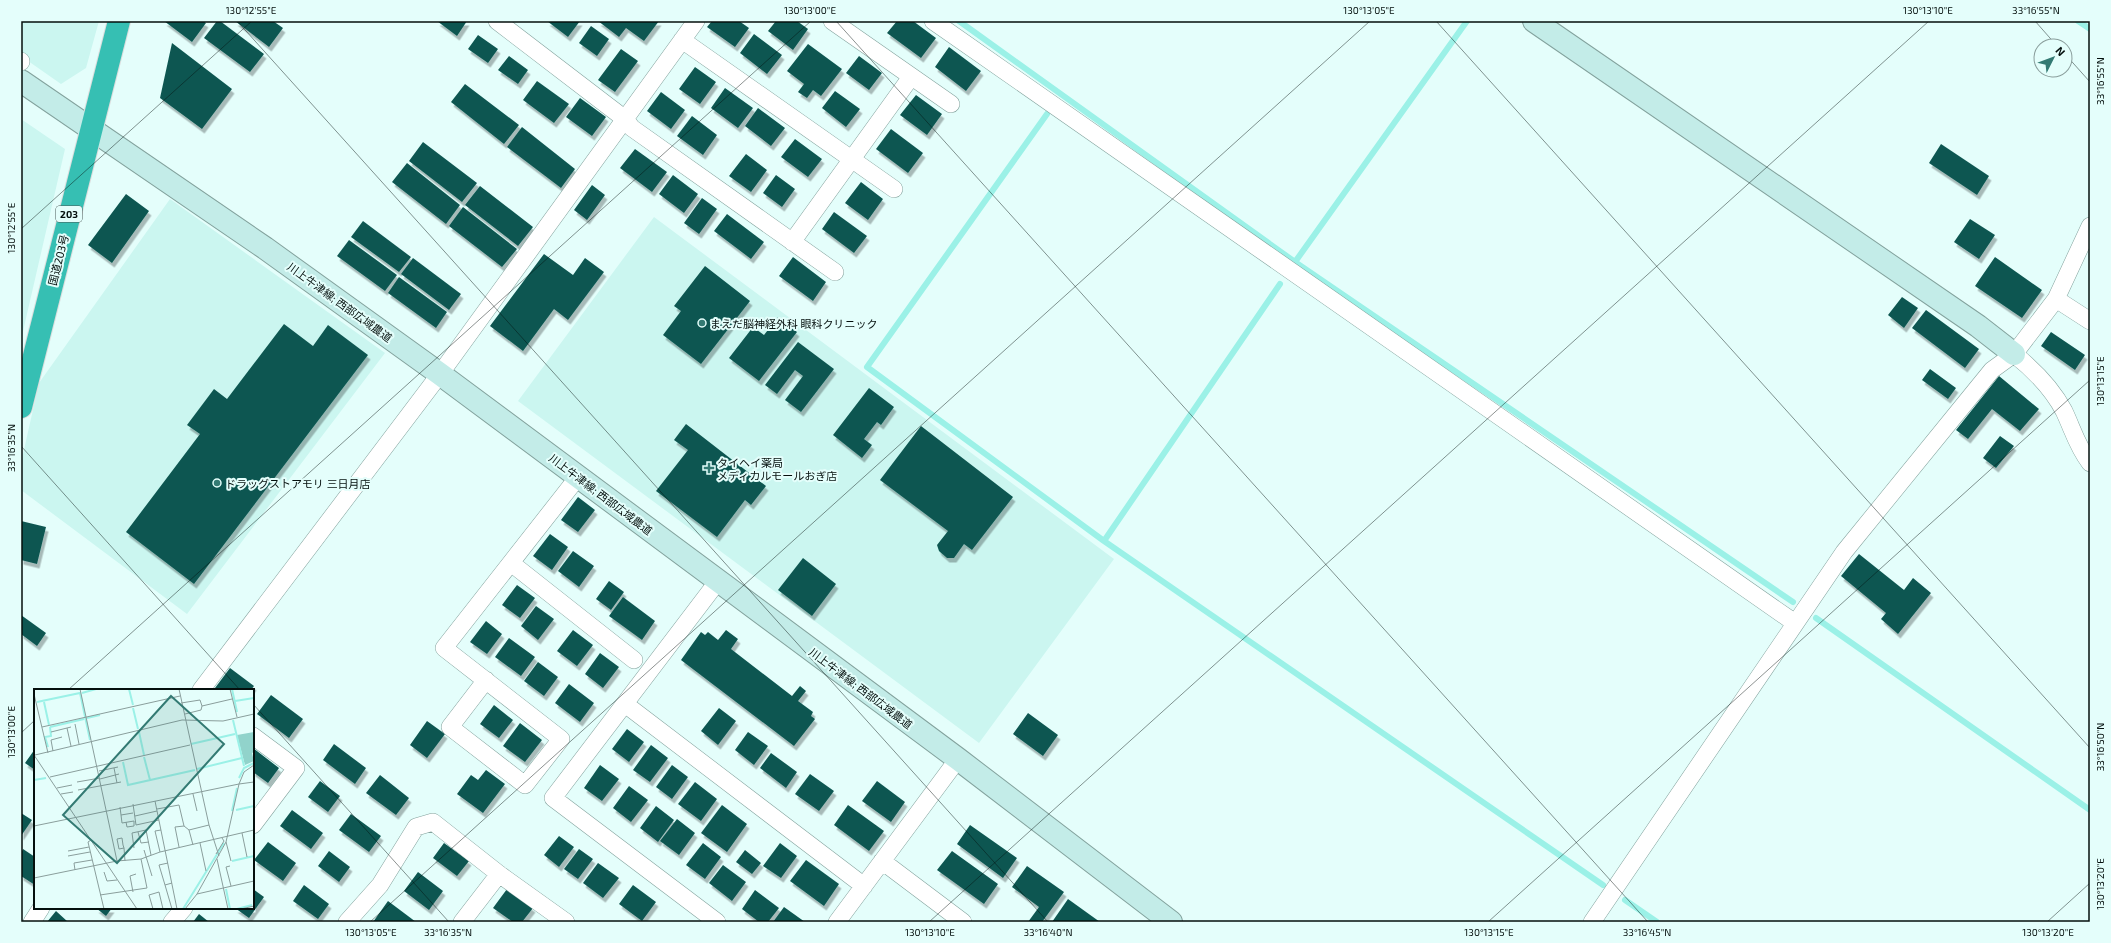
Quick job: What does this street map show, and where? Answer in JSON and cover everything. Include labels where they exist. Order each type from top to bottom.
[{"type":"highway","name":"国道203号","points":[[21,407],[119,21]]},
{"type":"main road","points":[[1534,21],[1978,326],[2014,354]]},
{"type":"main road","name":"川上牛津線; 西部広域農道","points":[[21,81],[265,248],[440,374],[958,759],[1171,922]]},
{"type":"street","points":[[497,21],[625,119],[632,128],[835,272]]},
{"type":"street","points":[[832,21],[951,104]]},
{"type":"street","points":[[933,21],[1795,623]]},
{"type":"street","points":[[203,689],[440,374],[625,119],[688,27],[852,160],[894,189]]},
{"type":"street","points":[[792,242],[911,77]]},
{"type":"street","points":[[1592,922],[1844,552],[1992,370],[2014,354],[2056,299],[2090,226]]},
{"type":"street","points":[[2056,299],[2090,321]]},
{"type":"street","points":[[2014,354],[2034,370],[2056,398],[2064,412],[2071,432],[2090,463]]},
{"type":"street","points":[[486,680],[450,726],[525,785],[561,739],[486,680],[444,648],[578,477]]},
{"type":"street","points":[[511,563],[634,660]]},
{"type":"street","points":[[717,922],[553,798],[718,581]]},
{"type":"street","points":[[625,704],[864,886]]},
{"type":"street","points":[[254,737],[296,768],[254,824]]},
{"type":"street","points":[[837,922],[958,759]]},
{"type":"street","points":[[347,922],[380,885],[416,827],[433,822],[499,874],[566,922]]},
{"type":"street","points":[[882,861],[964,922]]},
{"type":"street","points":[[462,922],[499,874]]},
{"type":"street","points":[[32,922],[40,909]]},
{"type":"street","points":[[172,922],[183,909]]},
{"type":"shaded area","points":[[21,21],[99,21],[86,68],[61,84],[21,56]]},
{"type":"shaded area","points":[[21,119],[65,149],[21,340]]},
{"type":"shaded area","points":[[170,199],[385,353],[187,614],[21,490],[21,463],[39,383]]},
{"type":"shaded area","points":[[654,217],[1114,559],[979,743],[518,401]]},
{"type":"building","points":[[164,21],[203,21],[206,23],[192,42]]},
{"type":"building","points":[[217,21],[220,21],[264,54],[250,72],[204,38]]},
{"type":"building","points":[[235,21],[273,21],[283,28],[269,47]]},
{"type":"building","points":[[437,21],[467,21],[457,36]]},
{"type":"building","points":[[547,21],[580,21],[568,37]]},
{"type":"building","points":[[598,21],[659,21],[644,41],[626,28],[619,37]]},
{"type":"building","points":[[712,21],[739,21],[749,28],[735,47],[707,27]]},
{"type":"building","points":[[776,21],[797,21],[808,29],[793,50],[768,31]]},
{"type":"building","points":[[897,21],[913,21],[936,38],[921,58],[887,33]]},
{"type":"building","points":[[591,26],[609,39],[597,56],[579,43]]},
{"type":"building","points":[[754,34],[782,55],[767,74],[740,53]]},
{"type":"building","points":[[478,35],[498,49],[488,63],[468,49]]},
{"type":"building","points":[[172,43],[232,89],[202,129],[160,98]]},
{"type":"building","points":[[808,44],[842,69],[821,96],[813,90],[807,98],[798,92],[804,84],[787,71]]},
{"type":"building","points":[[949,47],[981,71],[966,91],[935,67]]},
{"type":"building","points":[[621,49],[638,61],[615,92],[598,80]]},
{"type":"building","points":[[509,56],[528,70],[518,84],[498,70]]},
{"type":"building","points":[[859,56],[882,73],[869,90],[846,73]]},
{"type":"building","points":[[695,67],[716,82],[700,104],[679,89]]},
{"type":"building","points":[[537,81],[569,104],[554,123],[523,100]]},
{"type":"building","points":[[465,84],[519,125],[504,144],[451,102]]},
{"type":"building","points":[[725,88],[753,108],[738,128],[711,108]]},
{"type":"building","points":[[835,91],[860,109],[846,127],[822,108]]},
{"type":"building","points":[[661,92],[685,110],[671,129],[647,111]]},
{"type":"building","points":[[916,95],[942,114],[927,135],[900,115]]},
{"type":"building","points":[[580,98],[606,117],[592,136],[566,117]]},
{"type":"building","points":[[758,108],[785,128],[771,146],[745,126]]},
{"type":"building","points":[[692,116],[717,135],[703,155],[677,136]]},
{"type":"building","points":[[522,127],[575,169],[561,188],[507,147]]},
{"type":"building","points":[[891,129],[923,153],[908,173],[876,149]]},
{"type":"building","points":[[795,139],[822,159],[808,177],[781,157]]},
{"type":"building","points":[[423,142],[477,183],[462,202],[409,161]]},
{"type":"building","points":[[1941,144],[1989,176],[1977,195],[1929,163]]},
{"type":"building","points":[[635,149],[667,172],[652,192],[620,168]]},
{"type":"building","points":[[746,154],[767,170],[751,192],[729,176]]},
{"type":"building","points":[[407,163],[460,205],[446,224],[392,182]]},
{"type":"building","points":[[673,175],[698,194],[684,213],[659,194]]},
{"type":"building","points":[[776,175],[795,189],[782,207],[763,193]]},
{"type":"building","points":[[861,182],[883,199],[868,220],[845,203]]},
{"type":"building","points":[[592,185],[605,195],[587,220],[574,210]]},
{"type":"building","points":[[480,186],[533,227],[518,246],[465,205]]},
{"type":"building","points":[[126,194],[149,211],[112,263],[88,245]]},
{"type":"building","points":[[702,198],[717,209],[699,234],[684,223]]},
{"type":"building","points":[[463,207],[517,249],[502,267],[449,226]]},
{"type":"building","points":[[834,212],[867,236],[854,253],[822,229]]},
{"type":"building","points":[[727,214],[764,242],[751,259],[714,231]]},
{"type":"building","points":[[1970,219],[1995,235],[1979,259],[1954,242]]},
{"type":"building","points":[[363,221],[411,257],[399,272],[351,237]]},
{"type":"building","points":[[349,240],[397,275],[385,291],[337,256]]},
{"type":"building","points":[[544,254],[573,275],[585,258],[604,272],[568,320],[554,309],[523,351],[490,326]]},
{"type":"building","points":[[793,257],[826,282],[813,301],[779,276]]},
{"type":"building","points":[[1995,257],[2042,290],[2022,318],[1975,286]]},
{"type":"building","points":[[413,258],[461,294],[449,310],[401,274]]},
{"type":"building","name":"まえだ脳神経外科 眼科クリニック","points":[[705,266],[750,301],[701,364],[663,335],[681,311],[674,306]]},
{"type":"building","points":[[399,277],[447,312],[436,328],[388,293]]},
{"type":"building","points":[[1902,297],[1918,308],[1904,328],[1888,315]]},
{"type":"building","points":[[1926,310],[1979,349],[1965,368],[1912,328]]},
{"type":"building","points":[[778,317],[797,332],[759,381],[729,358],[753,327],[764,335]]},
{"type":"building","name":"ドラッグストアモリ 三日月店","points":[[284,324],[313,346],[328,325],[368,355],[194,584],[126,532],[200,434],[187,425],[214,389],[227,399]]},
{"type":"building","points":[[2051,332],[2085,355],[2075,370],[2041,346]]},
{"type":"building","points":[[798,342],[834,369],[801,412],[785,400],[803,376],[795,370],[777,394],[765,385]]},
{"type":"building","points":[[1930,369],[1956,388],[1948,399],[1922,380]]},
{"type":"building","points":[[1999,376],[2039,409],[2020,431],[1992,409],[1968,439],[1956,430]]},
{"type":"building","points":[[869,388],[894,407],[881,425],[877,422],[864,439],[872,445],[862,458],[833,435]]},
{"type":"building","name":"タイヘイ薬局 メディカルモールおぎ店","points":[[686,424],[766,486],[751,505],[745,500],[717,537],[656,491],[688,450],[674,440]]},
{"type":"building","points":[[921,426],[1013,497],[972,550],[964,544],[954,558],[947,558],[939,551],[937,545],[948,531],[880,480]]},
{"type":"building","points":[[2000,436],[2014,446],[1996,468],[1983,458]]},
{"type":"building","points":[[578,497],[595,510],[578,532],[561,520]]},
{"type":"building","points":[[21,521],[46,527],[37,564],[21,560]]},
{"type":"building","points":[[550,534],[568,547],[552,570],[533,556]]},
{"type":"building","points":[[573,551],[594,566],[579,587],[558,571]]},
{"type":"building","points":[[1859,554],[1904,590],[1913,578],[1931,593],[1898,634],[1881,619],[1886,613],[1841,576]]},
{"type":"building","points":[[803,558],[836,584],[812,616],[778,590]]},
{"type":"building","points":[[609,581],[624,592],[611,610],[596,599]]},
{"type":"building","points":[[517,585],[535,598],[520,618],[502,605]]},
{"type":"building","points":[[623,597],[655,621],[642,640],[609,616]]},
{"type":"building","points":[[536,606],[554,619],[538,640],[521,626]]},
{"type":"building","points":[[21,615],[46,633],[37,646],[21,634]]},
{"type":"building","points":[[486,621],[502,634],[487,654],[470,642]]},
{"type":"building","points":[[573,630],[593,645],[577,666],[557,651]]},
{"type":"building","points":[[726,630],[738,639],[731,649],[792,696],[800,686],[806,691],[798,701],[813,712],[811,716],[815,719],[794,746],[681,660],[701,632],[705,635],[708,632],[718,640]]},
{"type":"building","points":[[509,638],[535,657],[521,676],[495,657]]},
{"type":"building","points":[[600,653],[619,667],[603,688],[585,674]]},
{"type":"building","points":[[538,662],[558,677],[544,696],[524,681]]},
{"type":"building","points":[[230,668],[254,686],[252,689],[215,688]]},
{"type":"building","points":[[569,684],[594,703],[580,722],[555,703]]},
{"type":"building","points":[[271,695],[303,719],[289,738],[257,714]]},
{"type":"building","points":[[494,705],[513,720],[499,738],[480,724]]},
{"type":"building","points":[[719,708],[736,721],[718,745],[701,731]]},
{"type":"building","points":[[1028,713],[1058,735],[1043,756],[1013,734]]},
{"type":"building","points":[[427,721],[445,734],[427,758],[410,745]]},
{"type":"building","points":[[520,723],[542,740],[525,762],[503,746]]},
{"type":"building","points":[[627,729],[644,742],[629,762],[612,749]]},
{"type":"building","points":[[748,732],[768,746],[754,765],[735,750]]},
{"type":"building","points":[[334,744],[366,768],[355,784],[323,760]]},
{"type":"building","points":[[651,745],[668,758],[650,782],[633,770]]},
{"type":"building","points":[[254,749],[279,768],[268,783],[254,773]]},
{"type":"building","points":[[34,750],[34,769],[25,763]]},
{"type":"building","points":[[771,753],[797,772],[786,788],[760,768]]},
{"type":"building","points":[[600,765],[619,779],[602,801],[584,788]]},
{"type":"building","points":[[672,765],[688,777],[672,799],[656,787]]},
{"type":"building","points":[[486,770],[505,784],[483,813],[457,794],[471,775],[478,780]]},
{"type":"building","points":[[810,774],[834,791],[819,811],[795,794]]},
{"type":"building","points":[[380,775],[409,798],[396,815],[366,793]]},
{"type":"building","points":[[320,781],[340,796],[328,812],[308,797]]},
{"type":"building","points":[[877,781],[905,802],[891,822],[862,801]]},
{"type":"building","points":[[695,782],[717,799],[701,821],[678,804]]},
{"type":"building","points":[[629,786],[648,800],[631,822],[613,808]]},
{"type":"building","points":[[722,805],[747,824],[727,852],[701,833]]},
{"type":"building","points":[[848,805],[884,831],[869,851],[834,825]]},
{"type":"building","points":[[656,806],[674,820],[658,842],[640,828]]},
{"type":"building","points":[[292,810],[323,833],[311,849],[280,826]]},
{"type":"building","points":[[21,813],[32,820],[21,836]]},
{"type":"building","points":[[351,814],[381,836],[369,852],[339,830]]},
{"type":"building","points":[[677,819],[695,833],[679,855],[660,841]]},
{"type":"building","points":[[970,825],[1017,858],[1003,878],[957,844]]},
{"type":"building","points":[[559,836],[574,847],[559,867],[544,855]]},
{"type":"building","points":[[268,842],[296,863],[283,881],[254,860]]},
{"type":"building","points":[[444,843],[469,861],[457,876],[433,858]]},
{"type":"building","points":[[703,843],[721,857],[705,879],[686,865]]},
{"type":"building","points":[[780,843],[797,856],[781,878],[763,866]]},
{"type":"building","points":[[23,849],[34,856],[34,884],[21,876],[21,853]]},
{"type":"building","points":[[579,849],[593,859],[578,879],[564,869]]},
{"type":"building","points":[[745,850],[761,863],[752,874],[736,862]]},
{"type":"building","points":[[329,851],[350,867],[339,882],[318,866]]},
{"type":"building","points":[[952,851],[998,884],[984,904],[937,870]]},
{"type":"building","points":[[806,860],[839,884],[824,906],[790,881]]},
{"type":"building","points":[[598,863],[619,878],[603,898],[583,883]]},
{"type":"building","points":[[723,865],[746,882],[732,901],[709,883]]},
{"type":"building","points":[[1027,866],[1064,892],[1042,922],[1028,922],[1039,907],[1012,887]]},
{"type":"building","points":[[418,872],[443,891],[429,910],[404,891]]},
{"type":"building","points":[[304,885],[329,904],[318,919],[293,901]]},
{"type":"building","points":[[633,885],[656,902],[642,921],[619,904]]},
{"type":"building","points":[[507,889],[533,908],[522,922],[513,922],[493,908]]},
{"type":"building","points":[[254,890],[264,897],[249,918],[236,909],[254,909]]},
{"type":"building","points":[[755,890],[779,908],[768,922],[759,922],[742,909]]},
{"type":"building","points":[[1068,899],[1100,922],[1052,922]]},
{"type":"building","points":[[388,901],[416,922],[373,922]]},
{"type":"building","points":[[784,907],[805,922],[773,922]]},
{"type":"building","points":[[97,909],[111,909],[106,916]]},
{"type":"building","points":[[56,911],[68,922],[47,922]]},
{"type":"building","points":[[199,914],[209,922],[193,922]]},
{"type":"waterway","points":[[959,21],[1295,262],[1793,602]]},
{"type":"waterway","points":[[1295,262],[1467,21]]},
{"type":"waterway","points":[[2078,21],[2090,29]]},
{"type":"waterway","points":[[1047,114],[867,367],[1104,541],[1603,885]]},
{"type":"waterway","points":[[1104,541],[1280,284]]},
{"type":"waterway","points":[[1816,618],[2090,810]]},
{"type":"waterway","points":[[1625,900],[1657,922]]},
{"type":"place","name":"まえだ脳神経外科 眼科クリニック","points":[[702,323]]},
{"type":"place","name":"タイヘイ薬局 メディカルモールおぎ店","points":[[709,468]]},
{"type":"place","name":"ドラッグストアモリ 三日月店","points":[[217,483]]}]
